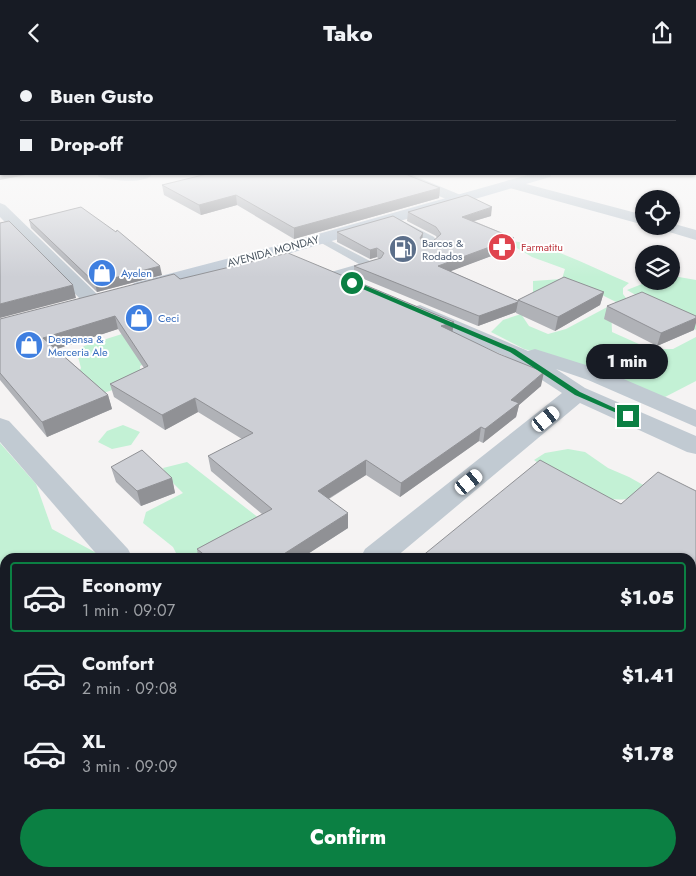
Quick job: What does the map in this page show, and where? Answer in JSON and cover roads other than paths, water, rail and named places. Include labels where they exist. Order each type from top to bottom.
[{"type":"main road","name":"AVENIDA MONDAY","points":[[74,305],[278,251],[448,202]]},
{"type":"street","points":[[575,202],[635,218]]},
{"type":"street","points":[[0,207],[6,222],[92,300]]},
{"type":"street","points":[[680,230],[696,235]]},
{"type":"street","points":[[278,251],[362,286]]},
{"type":"street","points":[[397,301],[513,351],[577,393],[696,446]]},
{"type":"street","points":[[513,351],[561,362],[696,419]]},
{"type":"street","points":[[381,553],[577,393]]},
{"type":"street","points":[[0,426],[113,553]]},
{"type":"lane","points":[[392,218],[430,239],[432,243],[427,247]]},
{"type":"lane","points":[[320,238],[373,264]]},
{"type":"lane","points":[[321,269],[373,264]]},
{"type":"place","name":"Farmatitu","points":[[502,247]]},
{"type":"place","name":"Barcos & Rodados","points":[[403,249]]},
{"type":"place","name":"Ayelen","points":[[102,273]]},
{"type":"place","name":"Ceci","points":[[139,318]]},
{"type":"place","name":"Despensa & Merceria Ale","points":[[29,345]]}]
